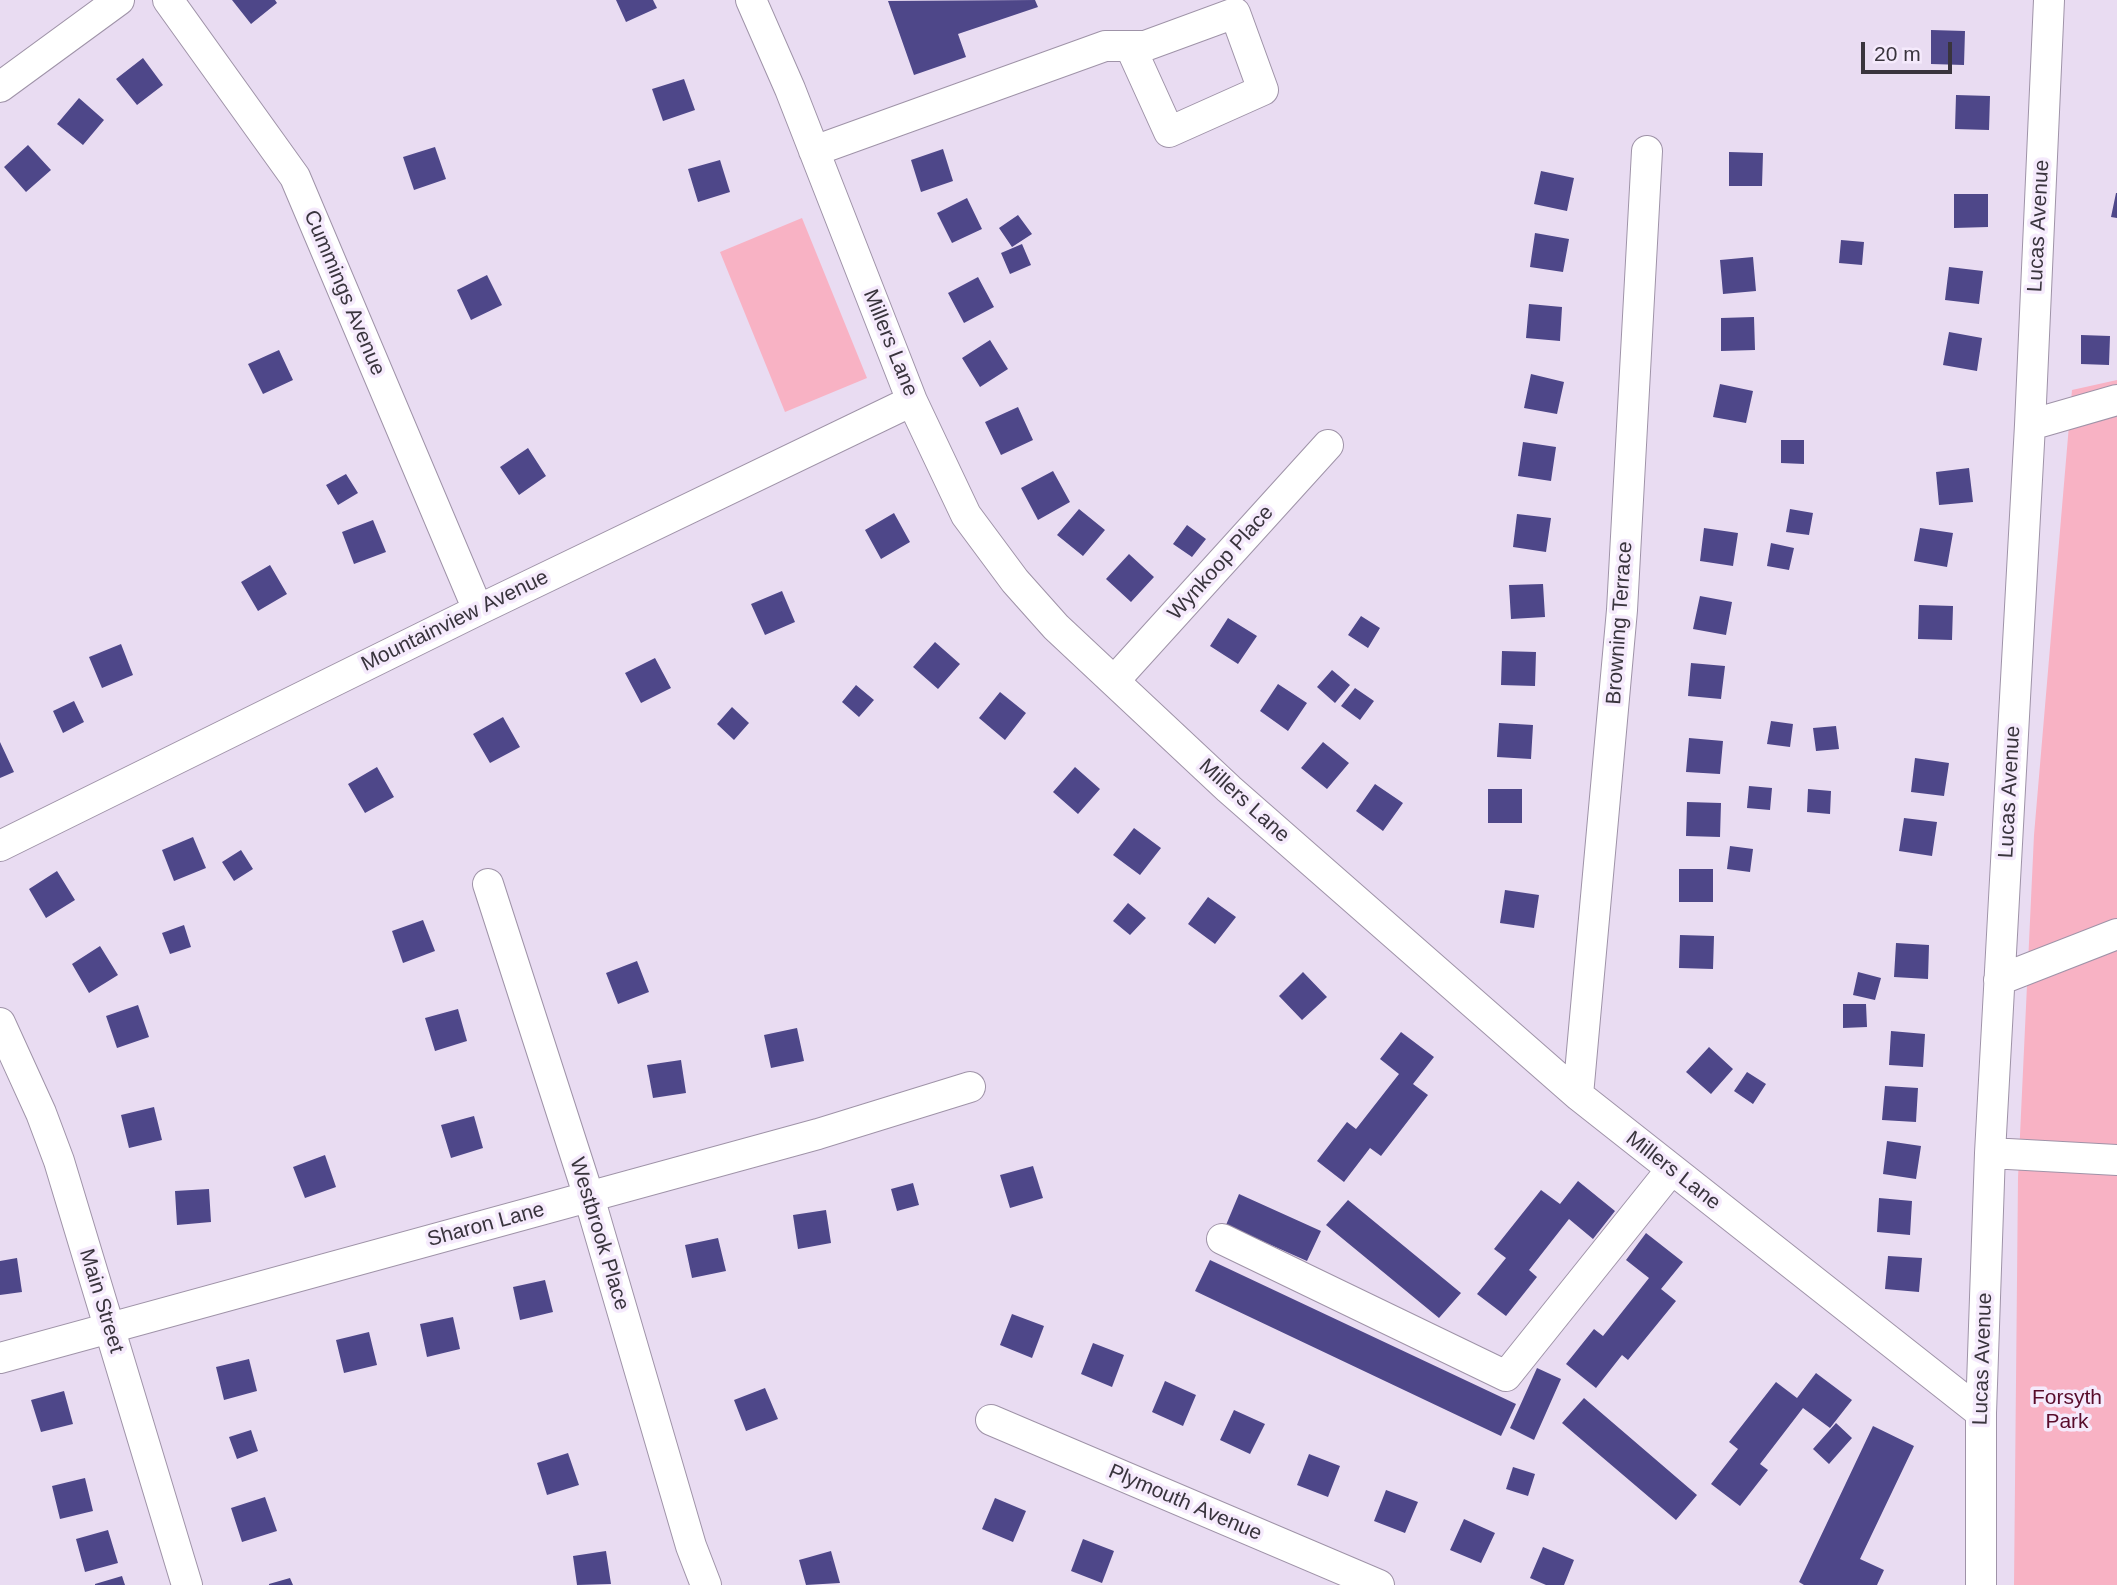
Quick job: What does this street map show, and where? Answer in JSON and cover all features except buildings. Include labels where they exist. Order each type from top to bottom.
[{"type":"street","points":[[0,87],[119,0]]},
{"type":"street","name":"Cummings Avenue","points":[[167,0],[295,177],[478,610]]},
{"type":"street","name":"Millers Lane","points":[[751,0],[814,151],[912,401],[966,515],[1023,590],[1056,627],[1229,789],[1578,1095],[1981,1413]]},
{"type":"street","name":"Lucas Avenue","points":[[1981,1585],[1981,1413],[1990,1153],[2031,425],[2049,0]]},
{"type":"street","points":[[814,151],[1105,46],[1130,46],[1145,46],[1236,13],[1263,90],[1169,132],[1130,46]]},
{"type":"street","name":"Browning Terrace","points":[[1578,1095],[1622,610],[1647,151]]},
{"type":"street","points":[[2031,425],[2117,400]]},
{"type":"street","name":"Mountainview Avenue","points":[[0,846],[478,610],[912,401]]},
{"type":"street","name":"Wynkoop Place","points":[[1114,681],[1328,445]]},
{"type":"street","name":"Westbrook Place","points":[[488,884],[589,1197],[691,1546],[706,1585]]},
{"type":"street","points":[[1999,980],[2117,934]]},
{"type":"street","name":"Main Street","points":[[0,1023],[55,1149],[187,1585]]},
{"type":"street","name":"Sharon Lane","points":[[0,1358],[818,1134],[970,1087]]},
{"type":"street","points":[[1990,1153],[2117,1160]]},
{"type":"street","points":[[1222,1239],[1506,1376],[1671,1170]]},
{"type":"street","name":"Plymouth Avenue","points":[[991,1420],[1379,1585]]},
{"type":"green space","points":[[802,218],[867,378],[785,412],[720,252]]},
{"type":"green space","name":"Forsyth Park","points":[[2117,380],[2117,1585],[2014,1585],[2018,1178],[2034,835],[2072,390]]}]
